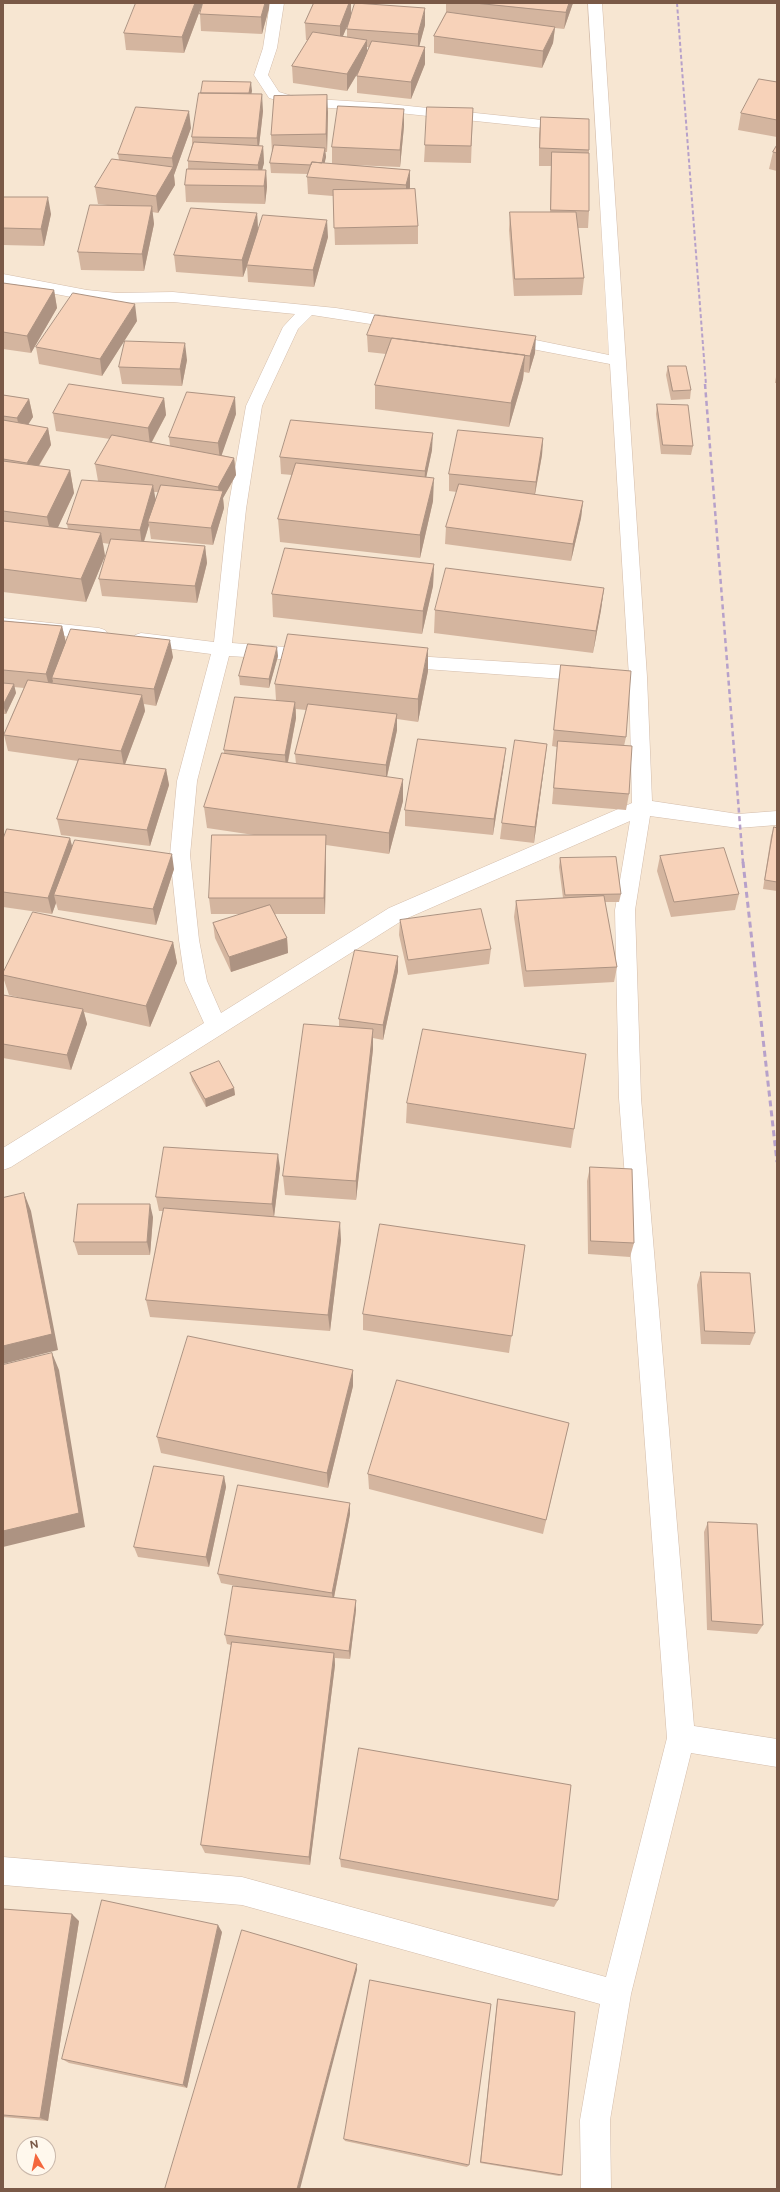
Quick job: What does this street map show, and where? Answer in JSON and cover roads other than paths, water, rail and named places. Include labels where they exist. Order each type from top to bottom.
[{"type":"street","points":[[277,3],[270,48],[261,75],[274,95],[298,102],[380,108],[591,130]]},
{"type":"street","points":[[595,3],[591,130],[617,361],[622,676],[642,807],[625,910],[630,1098],[681,1738],[616,1994],[595,2120],[596,2189]]},
{"type":"street","points":[[3,279],[87,295],[117,298],[173,297],[308,310],[421,326]]},
{"type":"street","points":[[216,1026],[196,980],[188,940],[180,855],[187,781],[221,649],[237,509],[254,406],[291,328],[308,310]]},
{"type":"street","points":[[490,337],[617,361]]},
{"type":"street","points":[[3,624],[221,649],[328,656]]},
{"type":"street","points":[[382,660],[622,676]]},
{"type":"street","points":[[3,1160],[396,914],[642,807],[738,821],[777,818]]},
{"type":"street","points":[[681,1738],[777,1753]]},
{"type":"street","points":[[3,1871],[242,1891],[616,1994]]},
{"type":"railway","points":[[677,3],[706,385]]},
{"type":"railway","points":[[705,384],[743,863]]},
{"type":"railway","points":[[743,862],[777,1162]]}]
